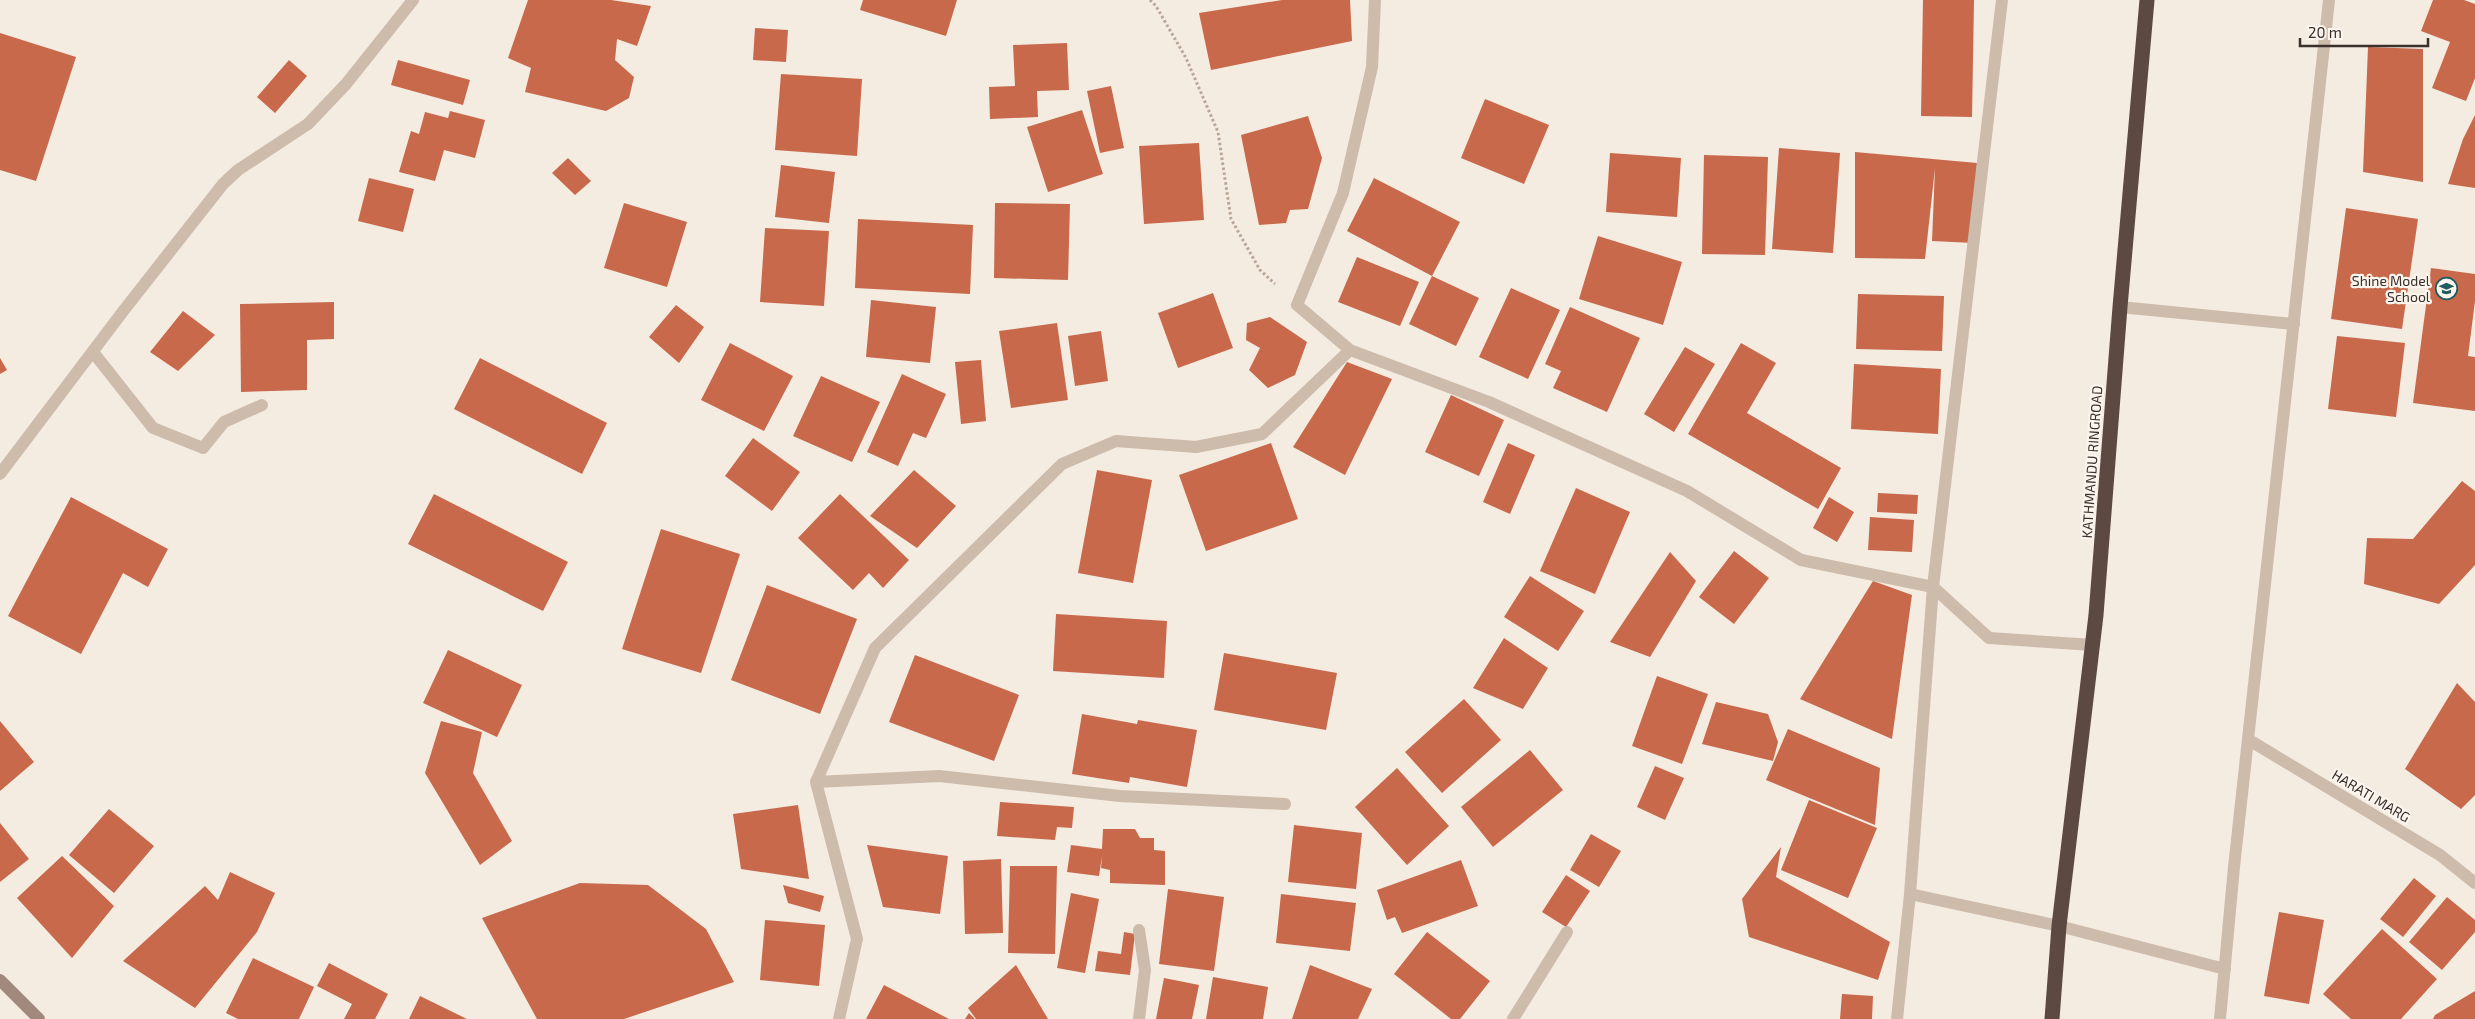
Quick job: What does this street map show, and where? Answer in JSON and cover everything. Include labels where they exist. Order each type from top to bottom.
[{"type":"highway","name":"KATHMANDU RINGROAD","points":[[2052,1019],[2059,926],[2093,645],[2147,0]]},
{"type":"main road","points":[[0,980],[39,1019]]},
{"type":"street","points":[[0,474],[124,310],[223,184],[238,170],[308,124],[346,84],[413,0]]},
{"type":"street","points":[[1375,0],[1372,67],[1344,193],[1297,305],[1350,350],[1489,402],[1687,491],[1801,560],[1933,587],[1989,638],[2093,645]]},
{"type":"street","points":[[1897,1019],[1910,894],[1933,587],[2002,0]]},
{"type":"street","points":[[2220,1019],[2329,0]]},
{"type":"street","points":[[2120,307],[2294,324]]},
{"type":"street","points":[[839,1019],[857,940],[816,782],[875,648],[1062,464],[1116,441],[1196,447],[1262,434],[1350,350]]},
{"type":"street","points":[[93,352],[153,428],[203,448],[224,422],[262,404]]},
{"type":"street","name":"HARATI MARG","points":[[2249,740],[2440,855],[2475,883]]},
{"type":"street","points":[[816,782],[939,776],[1120,796],[1284,804]]},
{"type":"street","points":[[1910,894],[2059,926],[2225,969]]},
{"type":"street","points":[[1138,1019],[1145,970],[1139,930]]},
{"type":"street","points":[[1513,1019],[1567,932]]},
{"type":"path","points":[[1150,0],[1156,6],[1186,58],[1218,132],[1231,220],[1260,270],[1297,305]]},
{"type":"building","points":[[528,0],[611,0],[651,6],[637,46],[617,39],[615,60],[634,77],[629,98],[606,111],[525,92],[531,68],[508,58]]},
{"type":"building","points":[[863,0],[957,0],[946,36],[860,10]]},
{"type":"building","points":[[1282,0],[1350,0],[1352,41],[1211,70],[1199,13]]},
{"type":"building","points":[[1923,0],[1974,0],[1972,117],[1921,116]]},
{"type":"building","points":[[2433,0],[2464,0],[2475,4],[2475,78],[2466,101],[2432,88],[2450,42],[2421,31]]},
{"type":"building","points":[[755,28],[788,30],[786,62],[753,60]]},
{"type":"building","points":[[0,33],[76,57],[36,181],[0,170]]},
{"type":"building","points":[[1067,43],[1069,90],[1037,91],[1038,117],[990,119],[989,87],[1015,86],[1013,45]]},
{"type":"building","points":[[2368,47],[2423,49],[2423,182],[2363,172]]},
{"type":"building","points":[[289,60],[307,76],[275,113],[257,97]]},
{"type":"building","points":[[398,60],[470,80],[463,105],[391,85]]},
{"type":"building","points":[[781,74],[862,79],[857,156],[775,150]]},
{"type":"building","points":[[1111,86],[1124,148],[1100,153],[1087,91]]},
{"type":"building","points":[[1485,99],[1549,125],[1524,184],[1461,158]]},
{"type":"building","points":[[1082,110],[1103,174],[1048,192],[1027,127]]},
{"type":"building","points":[[450,111],[485,120],[475,158],[444,150],[435,181],[399,172],[411,131],[419,134],[425,112],[448,118]]},
{"type":"building","points":[[2475,115],[2475,188],[2448,184],[2463,139]]},
{"type":"building","points":[[1308,116],[1322,158],[1308,209],[1290,210],[1286,223],[1259,225],[1241,135]]},
{"type":"building","points":[[1199,143],[1204,220],[1144,224],[1139,146]]},
{"type":"building","points":[[1779,148],[1840,153],[1833,253],[1772,249]]},
{"type":"building","points":[[1855,152],[1977,163],[1973,243],[1932,241],[1935,168],[1925,259],[1855,258]]},
{"type":"building","points":[[1610,153],[1681,158],[1677,217],[1606,212]]},
{"type":"building","points":[[1704,155],[1768,157],[1765,255],[1702,254]]},
{"type":"building","points":[[568,158],[591,181],[575,195],[552,173]]},
{"type":"building","points":[[781,165],[835,172],[829,223],[775,217]]},
{"type":"building","points":[[369,178],[414,189],[403,232],[358,221]]},
{"type":"building","points":[[1374,178],[1460,222],[1432,276],[1347,231]]},
{"type":"building","points":[[624,203],[687,222],[667,287],[604,268]]},
{"type":"building","points":[[995,203],[1070,204],[1068,280],[994,278]]},
{"type":"building","points":[[2346,208],[2418,219],[2402,329],[2331,319]]},
{"type":"building","points":[[858,219],[973,225],[970,294],[855,288]]},
{"type":"building","points":[[765,228],[829,231],[824,306],[760,302]]},
{"type":"building","points":[[1598,236],[1682,262],[1663,325],[1579,299]]},
{"type":"building","points":[[1357,257],[1419,282],[1400,326],[1338,302]]},
{"type":"building","points":[[2431,268],[2475,274],[2475,301],[2468,356],[2475,357],[2475,411],[2413,403]]},
{"type":"building","points":[[1432,276],[1479,298],[1456,346],[1409,324]]},
{"type":"building","points":[[1511,288],[1560,310],[1528,379],[1479,357]]},
{"type":"building","points":[[1213,293],[1233,348],[1178,368],[1158,313]]},
{"type":"building","points":[[1858,294],[1944,296],[1942,351],[1856,349]]},
{"type":"building","points":[[871,300],[936,307],[930,363],[866,357]]},
{"type":"building","points":[[334,302],[334,339],[307,340],[307,390],[241,392],[240,304]]},
{"type":"building","points":[[676,305],[704,327],[679,363],[649,337]]},
{"type":"building","points":[[1570,307],[1640,338],[1607,412],[1553,388],[1561,371],[1545,364]]},
{"type":"building","points":[[183,311],[215,335],[178,371],[150,352]]},
{"type":"building","points":[[1270,317],[1307,342],[1295,375],[1268,388],[1249,370],[1260,348],[1246,340],[1247,323]]},
{"type":"building","points":[[1057,323],[1068,400],[1011,408],[999,331]]},
{"type":"building","points":[[1101,331],[1108,381],[1075,386],[1068,336]]},
{"type":"building","points":[[2337,336],[2405,343],[2396,417],[2328,409]]},
{"type":"building","points":[[730,343],[793,376],[764,431],[701,400]]},
{"type":"building","points":[[1741,343],[1776,363],[1747,413],[1841,468],[1818,509],[1688,434]]},
{"type":"building","points":[[1685,347],[1715,364],[1674,432],[1644,414]]},
{"type":"building","points":[[0,358],[7,370],[0,374]]},
{"type":"building","points":[[480,358],[607,423],[582,474],[454,409]]},
{"type":"building","points":[[981,360],[986,421],[961,424],[955,362]]},
{"type":"building","points":[[1347,362],[1392,379],[1345,475],[1293,447]]},
{"type":"building","points":[[1854,364],[1941,369],[1938,434],[1851,429]]},
{"type":"building","points":[[902,374],[946,394],[926,438],[913,433],[898,466],[867,452]]},
{"type":"building","points":[[821,376],[880,402],[852,462],[793,436]]},
{"type":"building","points":[[1451,395],[1504,420],[1479,476],[1425,452]]},
{"type":"building","points":[[753,438],[800,472],[772,511],[725,476]]},
{"type":"building","points":[[1271,443],[1298,519],[1206,551],[1179,475]]},
{"type":"building","points":[[1508,443],[1535,455],[1510,514],[1483,502]]},
{"type":"building","points":[[914,470],[956,506],[917,548],[870,516]]},
{"type":"building","points":[[1097,470],[1152,480],[1133,583],[1078,573]]},
{"type":"building","points":[[2462,481],[2475,491],[2475,565],[2439,604],[2364,584],[2367,538],[2413,539]]},
{"type":"building","points":[[1576,488],[1630,512],[1595,594],[1540,571]]},
{"type":"building","points":[[1878,493],[1918,495],[1917,514],[1877,512]]},
{"type":"building","points":[[434,494],[568,562],[543,611],[408,544]]},
{"type":"building","points":[[840,494],[909,560],[883,588],[869,573],[853,590],[798,538]]},
{"type":"building","points":[[71,497],[168,549],[148,587],[123,573],[81,654],[8,616]]},
{"type":"building","points":[[1829,497],[1854,512],[1837,542],[1813,528]]},
{"type":"building","points":[[1870,517],[1914,520],[1912,552],[1868,550]]},
{"type":"building","points":[[661,529],[740,554],[701,673],[622,649]]},
{"type":"building","points":[[1734,551],[1769,578],[1734,624],[1699,597]]},
{"type":"building","points":[[1670,552],[1696,581],[1650,657],[1610,642]]},
{"type":"building","points":[[1530,576],[1584,611],[1558,651],[1504,617]]},
{"type":"building","points":[[1873,581],[1912,595],[1892,739],[1800,699]]},
{"type":"building","points":[[767,585],[857,619],[820,714],[731,680]]},
{"type":"building","points":[[1056,614],[1167,621],[1164,678],[1053,671]]},
{"type":"building","points":[[1504,638],[1548,668],[1523,709],[1473,688]]},
{"type":"building","points":[[448,650],[522,685],[497,737],[423,703]]},
{"type":"building","points":[[1224,653],[1337,673],[1326,730],[1214,710]]},
{"type":"building","points":[[915,655],[1019,695],[994,761],[889,722]]},
{"type":"building","points":[[1657,676],[1708,694],[1682,764],[1632,746]]},
{"type":"building","points":[[2457,683],[2475,702],[2475,795],[2461,809],[2405,769]]},
{"type":"building","points":[[1464,699],[1501,740],[1442,793],[1405,752]]},
{"type":"building","points":[[1716,702],[1768,714],[1778,742],[1773,761],[1702,744]]},
{"type":"building","points":[[1082,714],[1137,724],[1138,720],[1197,730],[1187,787],[1130,777],[1129,783],[1072,774]]},
{"type":"building","points":[[0,721],[34,762],[0,791]]},
{"type":"building","points":[[441,721],[482,732],[473,773],[512,841],[480,865],[425,773]]},
{"type":"building","points":[[1788,729],[1880,768],[1875,825],[1766,780]]},
{"type":"building","points":[[1530,750],[1563,790],[1493,847],[1461,807]]},
{"type":"building","points":[[1655,766],[1684,778],[1665,820],[1637,807]]},
{"type":"building","points":[[1397,768],[1449,826],[1407,865],[1355,807]]},
{"type":"building","points":[[1809,800],[1877,828],[1848,898],[1781,870]]},
{"type":"building","points":[[1000,802],[1074,807],[1072,828],[1057,827],[1055,840],[997,836]]},
{"type":"building","points":[[798,805],[809,879],[741,869],[733,814]]},
{"type":"building","points":[[109,809],[154,846],[114,893],[69,855]]},
{"type":"building","points":[[0,823],[29,859],[0,882]]},
{"type":"building","points":[[1294,825],[1362,833],[1356,889],[1288,882]]},
{"type":"building","points":[[1103,829],[1135,829],[1140,838],[1154,838],[1154,850],[1165,851],[1165,885],[1110,883],[1110,870],[1101,868],[1102,856],[1099,876],[1067,872],[1071,845],[1102,849]]},
{"type":"building","points":[[1591,834],[1621,851],[1599,887],[1570,870]]},
{"type":"building","points":[[867,845],[948,856],[940,914],[883,907]]},
{"type":"building","points":[[1781,847],[1776,877],[1890,942],[1878,980],[1749,937],[1742,899]]},
{"type":"building","points":[[62,856],[114,906],[72,958],[17,898]]},
{"type":"building","points":[[1001,859],[1003,933],[965,934],[963,861]]},
{"type":"building","points":[[1461,860],[1478,906],[1402,933],[1395,917],[1387,920],[1377,890]]},
{"type":"building","points":[[1010,866],[1057,866],[1055,954],[1008,953]]},
{"type":"building","points":[[230,872],[275,893],[257,932],[195,1008],[123,961],[205,886],[218,900]]},
{"type":"building","points":[[1566,875],[1590,891],[1566,927],[1542,912]]},
{"type":"building","points":[[2414,878],[2436,896],[2403,937],[2380,919]]},
{"type":"building","points":[[580,883],[648,885],[706,929],[734,982],[624,1019],[537,1019],[482,918]]},
{"type":"building","points":[[783,885],[824,896],[820,912],[788,903]]},
{"type":"building","points":[[1168,889],[1224,897],[1214,971],[1159,964]]},
{"type":"building","points":[[1071,893],[1099,899],[1085,973],[1057,968]]},
{"type":"building","points":[[1281,894],[1356,903],[1350,951],[1276,943]]},
{"type":"building","points":[[2447,897],[2475,920],[2475,932],[2442,970],[2409,942]]},
{"type":"building","points":[[2279,912],[2324,920],[2309,1004],[2264,996]]},
{"type":"building","points":[[765,920],[825,925],[819,986],[760,980]]},
{"type":"building","points":[[2382,929],[2437,979],[2401,1019],[2351,1019],[2323,994]]},
{"type":"building","points":[[1124,932],[1135,934],[1130,975],[1095,971],[1098,951],[1121,954]]},
{"type":"building","points":[[1427,932],[1490,981],[1460,1019],[1451,1019],[1394,974]]},
{"type":"building","points":[[253,958],[314,987],[299,1019],[238,1019],[226,1013]]},
{"type":"building","points":[[329,963],[388,994],[375,1019],[344,1019],[352,1004],[317,986]]},
{"type":"building","points":[[1016,965],[1048,1019],[976,1019],[968,1008]]},
{"type":"building","points":[[1310,965],[1372,989],[1358,1019],[1292,1019]]},
{"type":"building","points":[[1213,977],[1268,987],[1263,1019],[1206,1019]]},
{"type":"building","points":[[1164,978],[1199,985],[1192,1019],[1156,1019]]},
{"type":"building","points":[[884,985],[949,1019],[866,1019]]},
{"type":"building","points":[[2475,991],[2475,1019],[2433,1019],[2435,1015]]},
{"type":"building","points":[[1842,994],[1873,996],[1872,1019],[1840,1019]]},
{"type":"building","points":[[420,996],[467,1019],[409,1019]]},
{"type":"building","points":[[969,1013],[975,1019],[965,1019]]},
{"type":"place","name":"Shine Model School","points":[[2446,289]]}]
